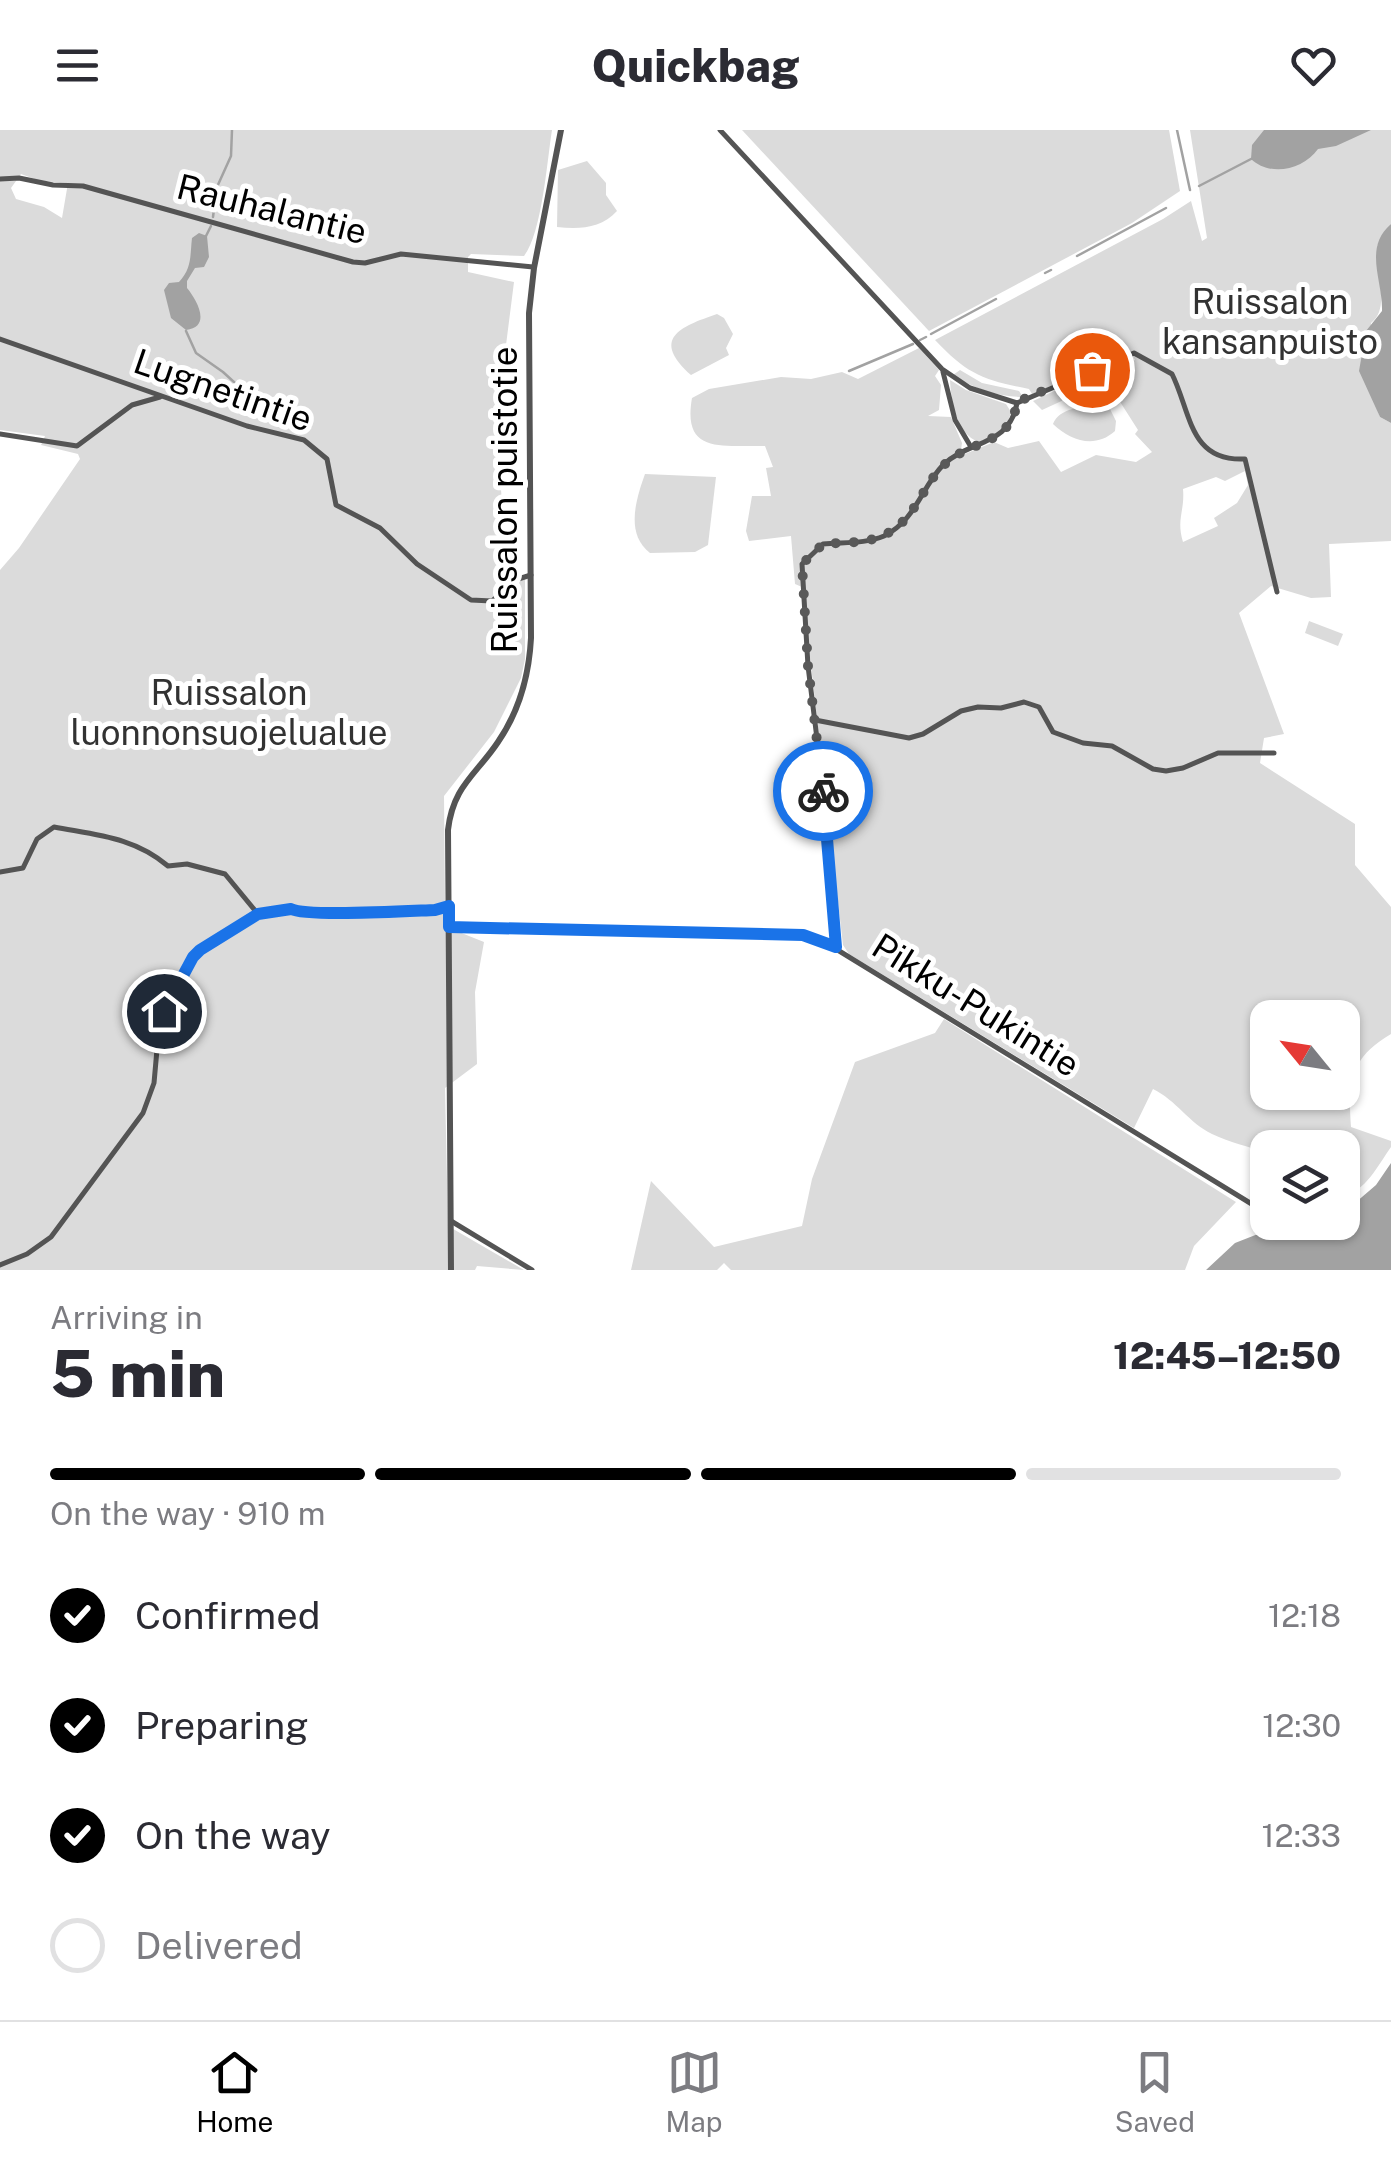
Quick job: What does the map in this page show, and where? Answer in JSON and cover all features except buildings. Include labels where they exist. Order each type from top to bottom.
[{"type":"street","name":"Ruissalon puistotie","points":[[451,1270],[448,830],[455,798],[505,731],[520,702],[528,673],[529,313],[561,130]]},
{"type":"street","points":[[720,130],[942,369],[970,388],[1017,402],[1134,353],[1172,374],[1185,412],[1207,450],[1226,460],[1245,459],[1277,592]]},
{"type":"street","name":"Rauhalantie","points":[[0,179],[83,186],[364,264],[401,254],[534,268]]},
{"type":"street","name":"Lugnetintie","points":[[0,338],[317,447],[330,468],[336,506],[380,528],[416,564],[470,600],[492,601],[515,580],[530,575]]},
{"type":"street","points":[[942,369],[955,420],[971,448]]},
{"type":"street","points":[[0,434],[77,446],[132,405],[162,396]]},
{"type":"street","points":[[836,947],[802,564],[823,544],[866,542],[896,528],[920,503],[940,468],[1006,430],[1017,402]]},
{"type":"street","points":[[815,720],[909,738],[961,711],[1024,702],[1039,707],[1053,732],[1083,743],[1112,746],[1153,769],[1183,768],[1218,753],[1274,753]]},
{"type":"street","points":[[0,872],[24,868],[38,839],[54,827],[122,838],[152,852],[168,866],[188,864],[225,874],[258,914]]},
{"type":"street","points":[[0,1265],[27,1254],[51,1237],[143,1113],[154,1083],[164,1011],[193,957],[258,914],[291,909],[324,914],[435,910],[449,906]]},
{"type":"street","name":"Pikku-Pukintie","points":[[449,927],[803,935],[836,947],[1250,1203]]},
{"type":"street","points":[[451,1221],[532,1270]]},
{"type":"green space","name":"Ruissalon luonnonsuojelualue","points":[[0,130],[552,130],[539,214],[524,256],[468,257],[468,272],[514,282],[496,424],[506,555],[502,569],[525,578],[525,659],[521,678],[494,732],[444,796],[445,904],[459,932],[484,942],[475,992],[477,1064],[445,1088],[448,1226],[524,1270],[477,1266],[475,1270],[0,1270],[0,570],[80,459],[78,454],[41,445],[45,436],[0,430]],"holes":[[[21,174],[40,181],[68,183],[62,218],[44,207],[16,199],[11,188]]]},
{"type":"green space","points":[[742,130],[1169,130],[1180,191],[1132,223],[929,331]]},
{"type":"green space","name":"Ruissalon kansanpuisto","points":[[1190,130],[1391,130],[1391,224],[1378,246],[1381,299],[1377,317],[1371,323],[1374,401],[1380,417],[1391,423],[1391,541],[1329,544],[1331,597],[1311,598],[1271,586],[1239,613],[1284,734],[1264,738],[1260,763],[1355,824],[1355,865],[1391,907],[1391,1034],[1360,1062],[1360,1000],[1250,1000],[1250,1110],[1350,1110],[1351,1127],[1360,1130],[1250,1130],[1250,1148],[1204,1129],[1153,1089],[1134,1128],[849,954],[843,945],[802,587],[795,584],[791,536],[749,541],[746,531],[752,496],[771,496],[766,468],[773,467],[765,446],[720,445],[699,438],[691,416],[692,398],[709,389],[781,377],[811,379],[842,372],[858,379],[919,348],[939,370],[935,376],[941,385],[939,410],[928,416],[951,417],[962,443],[960,456],[994,442],[1008,448],[1039,441],[1061,472],[1096,455],[1136,462],[1152,452],[1135,434],[1138,430],[1103,375],[1135,360],[1131,352],[1093,368],[1090,363],[1081,373],[1032,394],[1029,389],[977,374],[935,340],[1191,201],[1202,241],[1207,238]],"holes":[[[1245,471],[1248,485],[1237,503],[1214,518],[1218,526],[1183,542],[1183,489],[1216,477],[1225,481]]]},
{"type":"green space","points":[[587,161],[606,183],[606,195],[617,211],[597,224],[557,227],[558,170]]},
{"type":"green space","points":[[717,314],[733,334],[726,348],[729,355],[691,375],[679,363],[672,343],[691,324]]},
{"type":"green space","points":[[960,370],[982,383],[1019,391],[1023,397],[970,385],[953,375]]},
{"type":"green space","points":[[1088,375],[1096,381],[1092,387],[1042,410],[1033,401]]},
{"type":"green space","points":[[950,380],[1006,404],[1011,412],[1003,427],[979,442],[971,438],[956,416]]},
{"type":"green space","points":[[1097,404],[1110,409],[1116,421],[1115,431],[1107,437],[1083,441],[1053,424],[1066,411]]},
{"type":"green space","points":[[645,474],[716,477],[708,545],[695,552],[650,553],[642,545],[635,516]]},
{"type":"green space","points":[[1309,621],[1343,634],[1338,646],[1305,633]]},
{"type":"green space","points":[[944,1019],[1236,1202],[1194,1246],[1185,1270],[731,1270],[724,1263],[717,1270],[631,1270],[651,1181],[714,1247],[802,1226],[812,1179],[855,1062],[935,1033]]},
{"type":"green space","points":[[1360,1130],[1391,1141],[1391,1147],[1360,1187]]},
{"type":"shaded area","points":[[1264,130],[1371,130],[1336,146],[1318,149],[1295,166],[1277,169],[1251,159],[1252,145]]},
{"type":"shaded area","points":[[1391,224],[1391,423],[1380,417],[1359,371],[1366,331],[1382,311],[1376,254],[1383,233]]},
{"type":"shaded area","points":[[199,233],[207,236],[209,257],[204,267],[195,268],[187,281],[200,319],[194,328],[186,330],[171,318],[164,290],[183,277],[190,262],[192,238]]},
{"type":"shaded area","points":[[1391,1163],[1391,1270],[1206,1270],[1235,1243],[1250,1237],[1360,1240],[1360,1199],[1376,1185]]},
{"type":"waterway","points":[[213,217],[217,187],[231,156],[232,130]]},
{"type":"waterway","points":[[1177,130],[1190,190]]},
{"type":"waterway","points":[[1199,186],[1251,159]]},
{"type":"waterway","points":[[1077,256],[1166,208]]},
{"type":"waterway","points":[[205,238],[211,226]]},
{"type":"waterway","points":[[1045,273],[1051,270]]},
{"type":"waterway","points":[[931,334],[996,299]]},
{"type":"waterway","points":[[186,331],[196,353],[257,403]]},
{"type":"waterway","points":[[920,340],[926,337]]},
{"type":"waterway","points":[[849,371],[913,344]]},
{"type":"way so far","points":[[823,791],[808,666],[802,564],[823,544],[866,542],[896,528],[920,503],[940,468],[1006,430],[1017,402],[1092,370]]},
{"type":"route","points":[[164,1011],[200,950],[258,914],[291,909],[324,914],[435,910],[449,906],[449,927],[803,935],[836,947],[823,791]]}]
